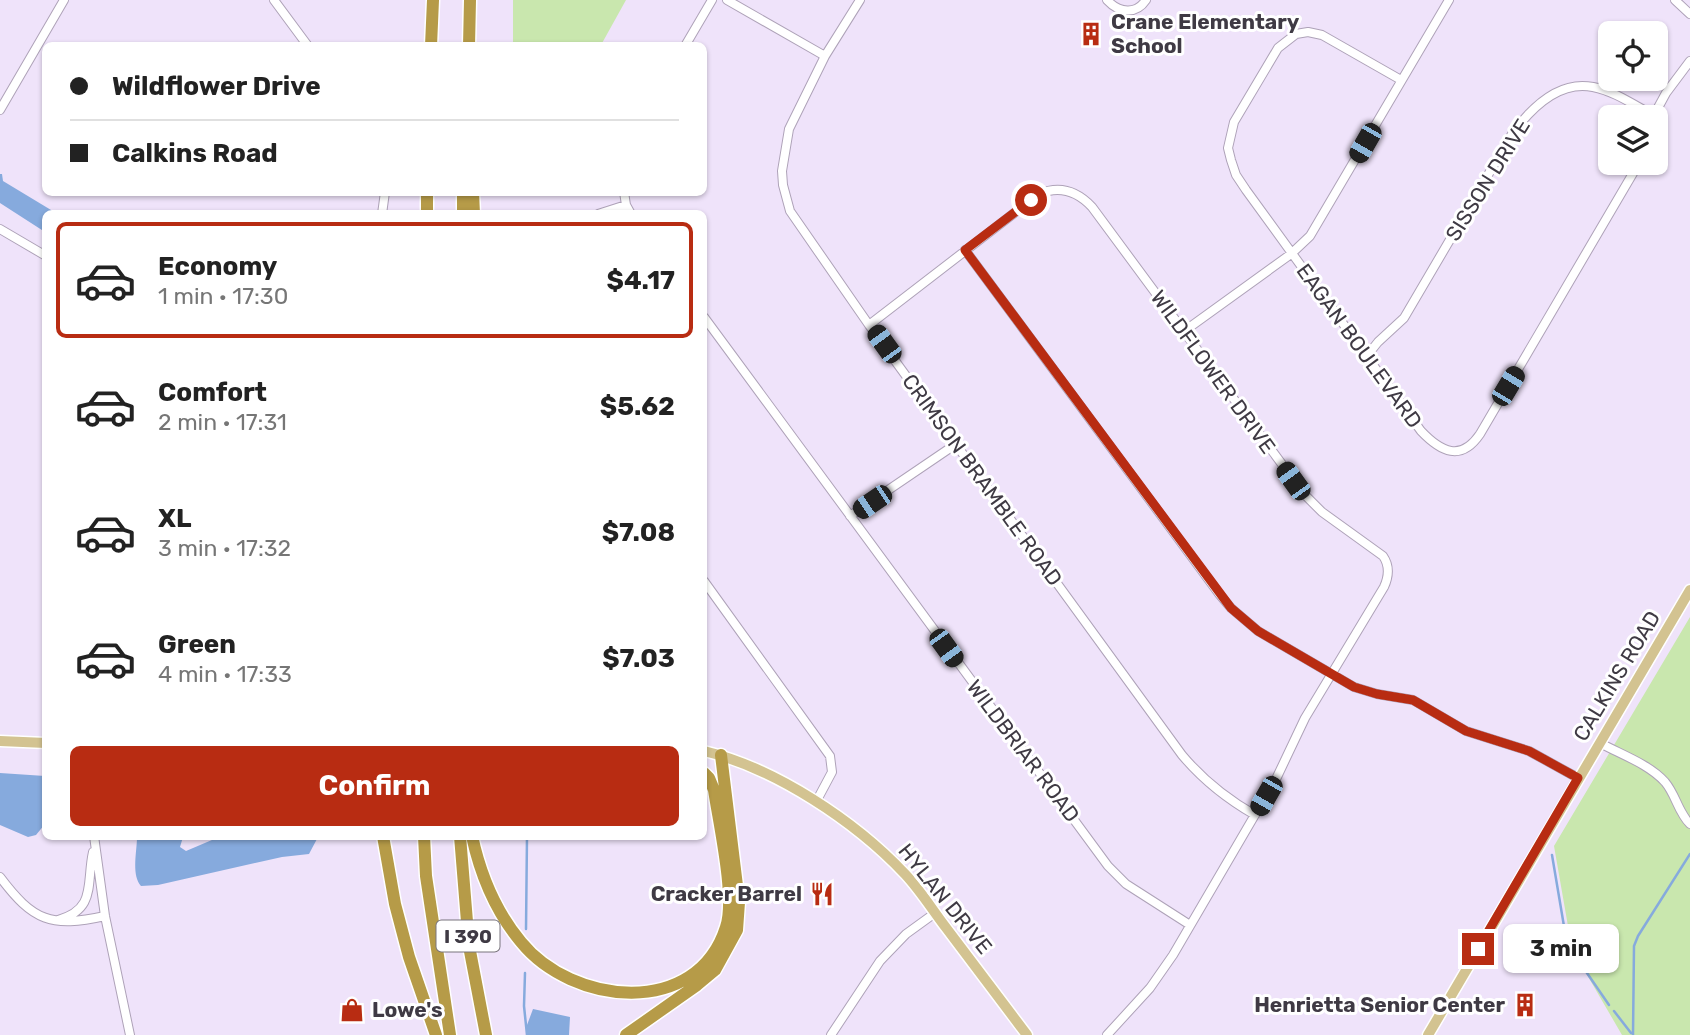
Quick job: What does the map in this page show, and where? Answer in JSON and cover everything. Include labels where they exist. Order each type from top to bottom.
[{"type":"highway","points":[[431,42],[433,0]]},
{"type":"highway","points":[[469,42],[470,0]]},
{"type":"highway","points":[[626,1035],[715,970],[737,930],[740,902],[721,755]]},
{"type":"highway","points":[[473,840],[478,862],[502,914],[521,942],[538,960],[583,984],[608,990],[661,991],[681,983],[702,967],[719,946],[727,925],[730,900],[714,790],[707,776]]},
{"type":"highway","points":[[384,840],[402,930],[436,1035]]},
{"type":"highway","name":"I 390","points":[[424,840],[426,876],[450,1035]]},
{"type":"highway","name":"I 390","points":[[460,840],[469,946],[486,1035]]},
{"type":"main road","name":"CALKINS ROAD","points":[[1428,1035],[1690,590]]},
{"type":"main road","points":[[0,741],[42,743]]},
{"type":"main road","name":"HYLAN DRIVE","points":[[707,752],[721,755],[768,776],[816,802],[874,844],[907,876],[1027,1035]]},
{"type":"street","points":[[0,110],[64,0]]},
{"type":"street","points":[[274,0],[305,42]]},
{"type":"street","points":[[687,42],[712,0]]},
{"type":"street","points":[[727,0],[825,56]]},
{"type":"street","name":"CRIMSON BRAMBLE ROAD","points":[[860,0],[825,56],[789,129],[783,156],[783,185],[790,211],[869,325],[1182,755],[1211,785],[1255,815]]},
{"type":"street","points":[[1107,0],[1119,9],[1130,12],[1142,7],[1146,0]]},
{"type":"street","points":[[1183,332],[1302,245],[1317,226],[1449,0]]},
{"type":"street","points":[[1675,0],[1690,14]]},
{"type":"street","name":"EAGAN BOULEVARD","points":[[1401,80],[1315,33],[1296,34],[1278,48],[1234,122],[1228,148],[1236,175],[1366,357],[1430,440],[1453,452],[1468,448],[1480,434],[1632,175]]},
{"type":"street","points":[[1659,105],[1690,61]]},
{"type":"street","name":"SISSON DRIVE","points":[[1366,357],[1404,318],[1512,134],[1534,108],[1560,91],[1591,86],[1632,105]]},
{"type":"street","name":"WILDFLOWER DRIVE","points":[[869,325],[1039,194],[1056,189],[1070,191],[1092,207],[1304,494],[1322,512],[1383,556],[1387,564],[1388,576],[1384,587],[1306,718],[1282,768],[1190,925],[1150,988],[1107,1035]]},
{"type":"street","points":[[0,229],[42,254]]},
{"type":"street","points":[[965,250],[1231,608],[1258,631],[1354,687],[1413,700],[1466,731],[1529,751],[1578,778]]},
{"type":"street","name":"WILDBRIAR ROAD","points":[[707,321],[1108,866],[1126,884],[1190,925]]},
{"type":"street","points":[[850,516],[957,443]]},
{"type":"street","points":[[707,585],[830,756],[832,772],[816,802]]},
{"type":"street","points":[[1600,743],[1664,781],[1682,816],[1690,824]]},
{"type":"street","points":[[1682,816],[1690,810]]},
{"type":"street","points":[[94,841],[105,916],[130,1035]]},
{"type":"street","points":[[55,921],[77,913],[88,896],[94,841]]},
{"type":"street","points":[[0,877],[20,903],[38,916],[68,922],[105,916]]},
{"type":"street","points":[[831,1035],[880,961],[906,934],[935,913]]},
{"type":"green space","points":[[513,0],[626,0],[603,42],[513,42]]},
{"type":"green space","points":[[1690,617],[1690,1035],[1622,1035],[1572,949],[1554,846]]},
{"type":"water","points":[[2,174],[3,181],[51,210],[42,210],[42,230],[0,203]]},
{"type":"water","points":[[0,773],[42,776],[42,828],[36,835],[28,837],[0,825]]},
{"type":"water","points":[[137,840],[182,840],[180,847],[186,851],[212,840],[316,840],[309,854],[282,857],[158,885],[141,886],[135,869]]},
{"type":"water","points":[[533,1009],[570,1017],[569,1035],[527,1035],[527,1025]]},
{"type":"waterway","points":[[526,929],[527,840]]},
{"type":"waterway","points":[[1633,1035],[1634,946],[1690,854]]},
{"type":"waterway","points":[[1552,855],[1567,944],[1609,1005]]},
{"type":"waterway","points":[[525,973],[527,1035]]},
{"type":"waterway","points":[[1614,1011],[1631,1033]]},
{"type":"place","name":"Crane Elementary School","points":[[1091,34]]},
{"type":"place","name":"Cracker Barrel","points":[[822,894]]},
{"type":"place","name":"Henrietta Senior Center","points":[[1525,1005]]},
{"type":"place","name":"Lowe's","points":[[352,1010]]},
{"type":"route","points":[[1031,200],[965,250],[1231,608],[1258,631],[1354,687],[1413,700],[1466,731],[1529,751],[1578,778],[1478,949]]}]
